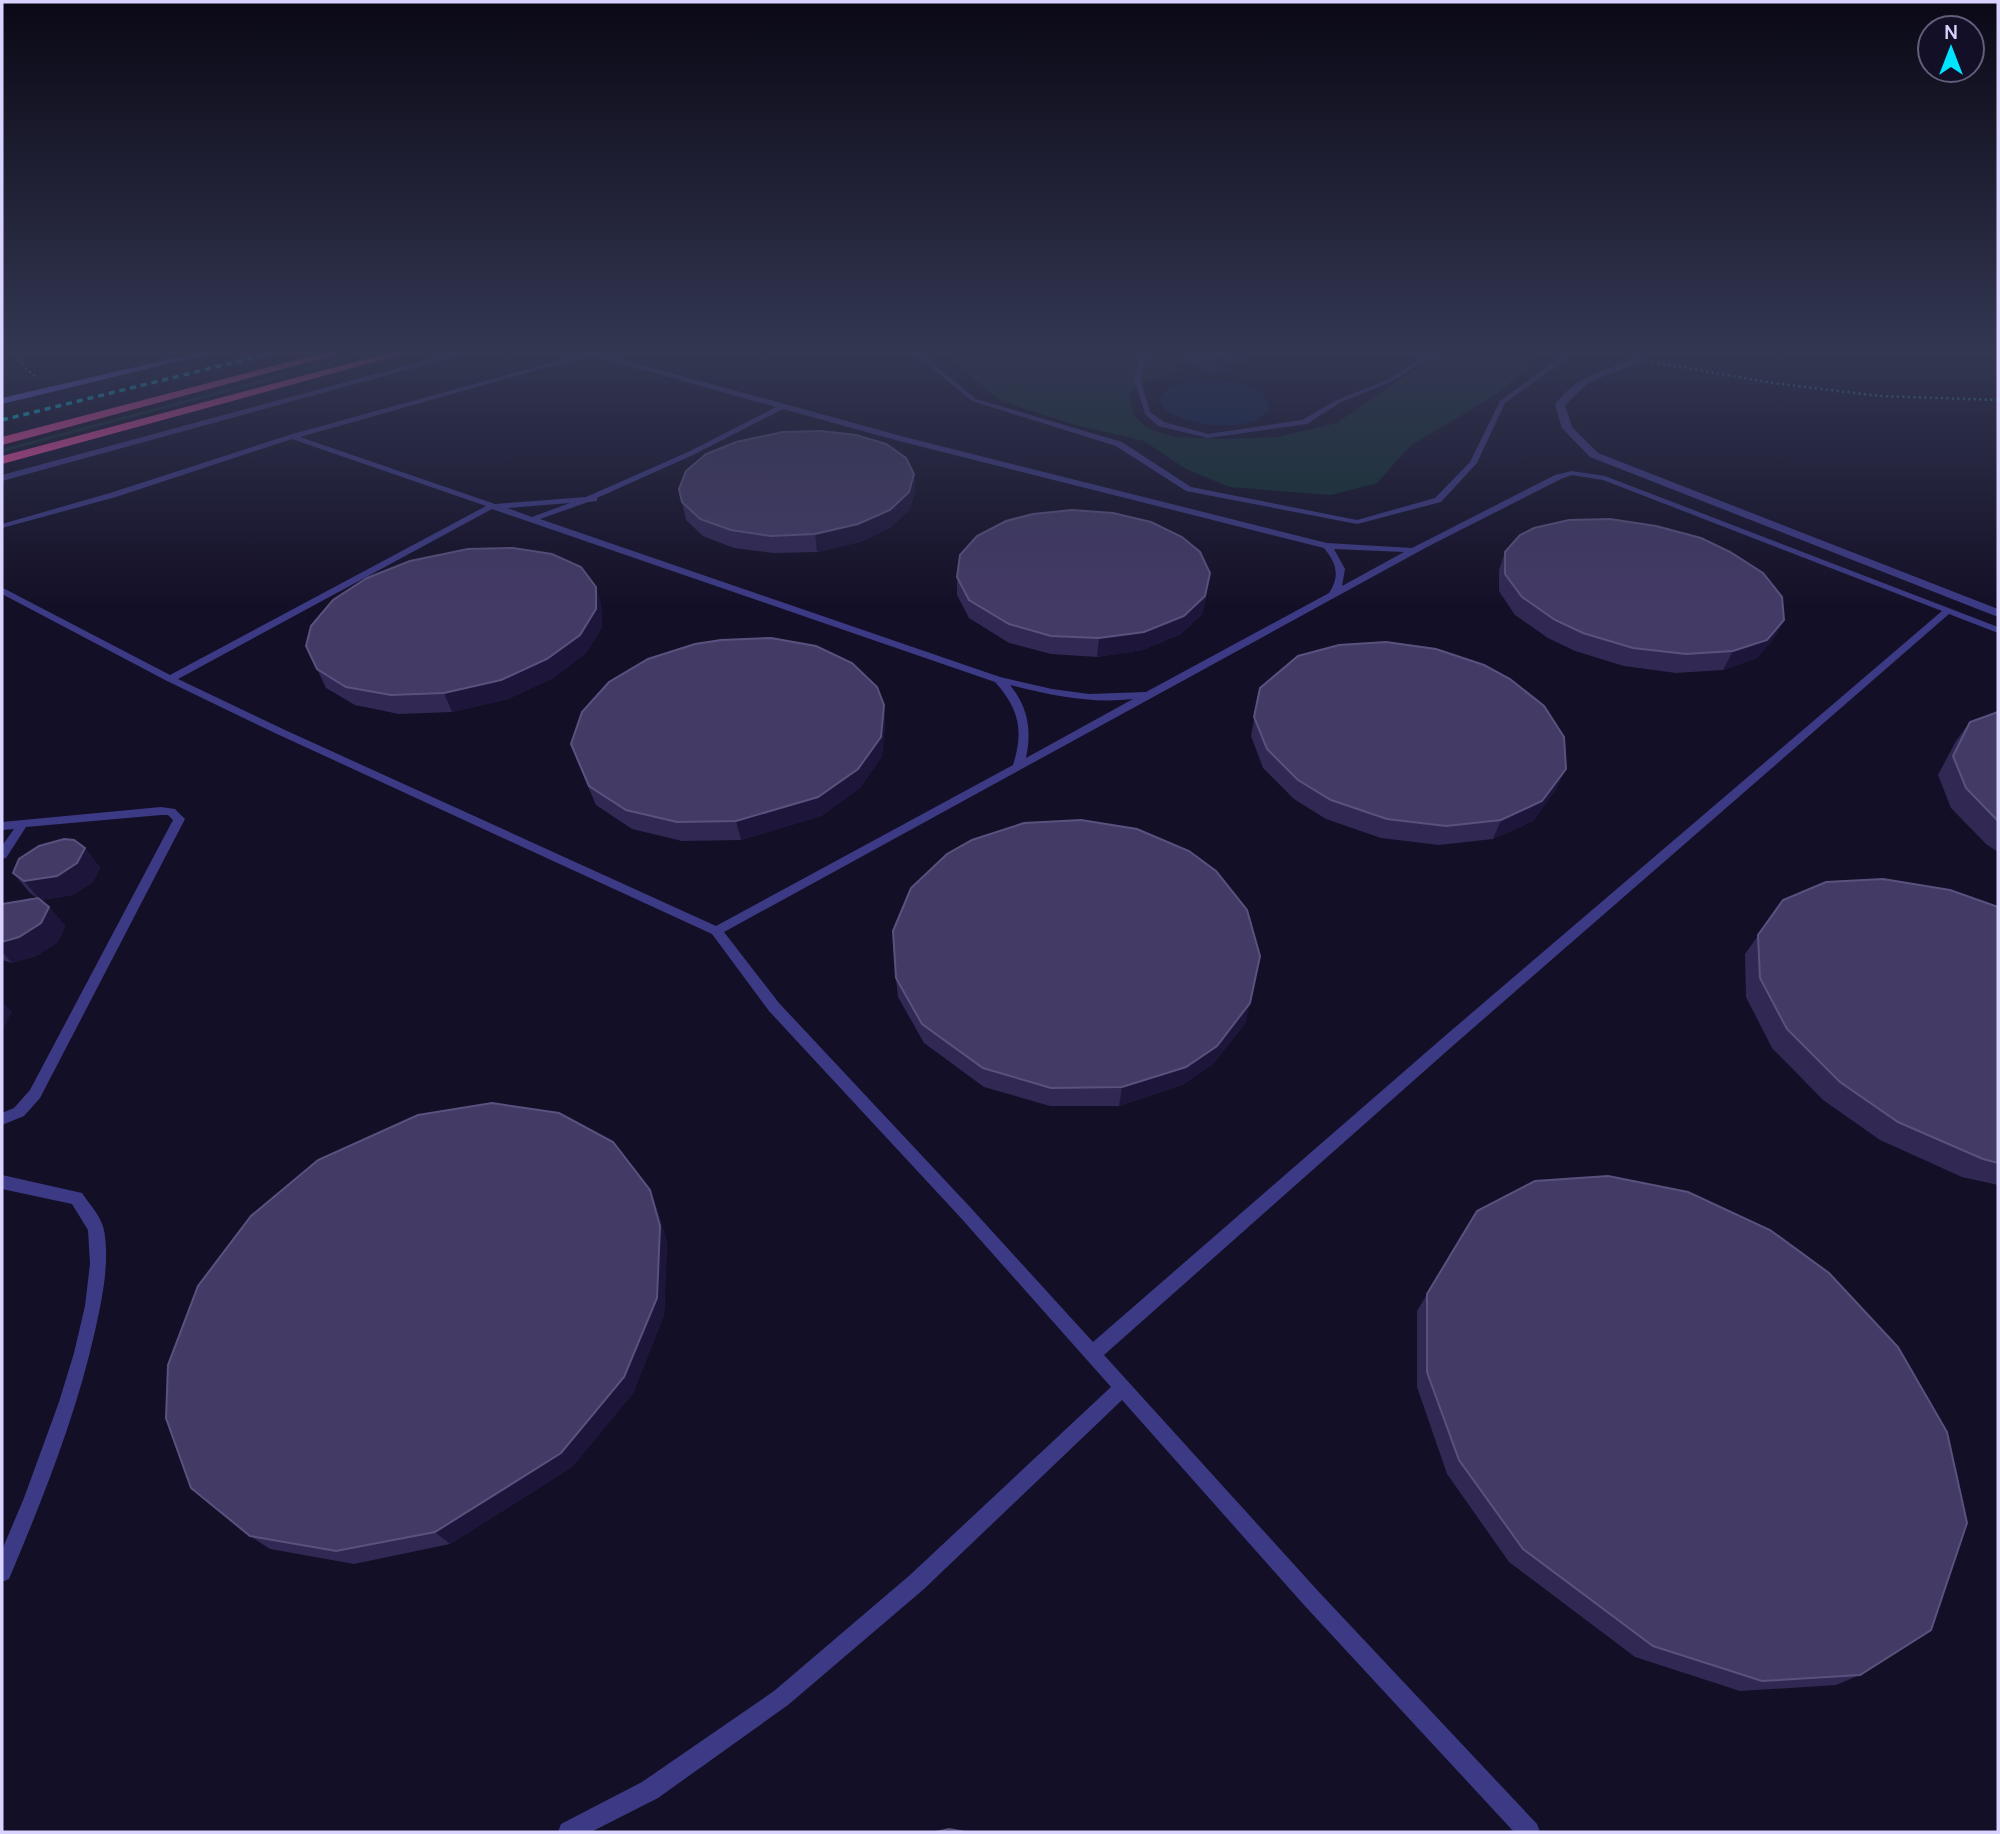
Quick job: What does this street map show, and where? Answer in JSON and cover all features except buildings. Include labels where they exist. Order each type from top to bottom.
[{"type":"highway","points":[[2,441],[23,436]]},
{"type":"highway","points":[[2,460],[93,436]]},
{"type":"street","points":[[2,478],[159,436]]},
{"type":"street","points":[[1572,436],[1594,456],[1998,613]]},
{"type":"lane","points":[[2,526],[113,495],[297,436]]},
{"type":"lane","points":[[530,520],[594,499],[727,436]]},
{"type":"lane","points":[[898,436],[1327,546],[1380,551],[1418,549]]},
{"type":"lane","points":[[1091,436],[1119,444],[1189,489],[1357,522],[1438,500],[1473,463],[1486,436]]},
{"type":"lane","points":[[292,437],[997,679],[1064,695],[1095,699],[1156,693]]},
{"type":"lane","points":[[716,930],[1418,549],[1558,477],[1588,473],[1998,630]]},
{"type":"lane","points":[[170,679],[490,507],[594,499]]},
{"type":"lane","points":[[1327,546],[1344,575],[1330,597]]},
{"type":"lane","points":[[2,591],[170,679],[716,930],[774,1007],[965,1212],[1311,1598],[1530,1832]]},
{"type":"lane","points":[[1092,1354],[1948,611]]},
{"type":"lane","points":[[997,679],[1012,691],[1026,732],[1017,768]]},
{"type":"lane","points":[[2,826],[161,811],[171,812],[179,819],[35,1094],[19,1112],[2,1119]]},
{"type":"lane","points":[[2,855],[22,825]]},
{"type":"lane","points":[[2,1182],[77,1198],[96,1229],[97,1288],[75,1377],[2,1572]]},
{"type":"lane","points":[[569,1832],[650,1790],[780,1698],[917,1581],[1123,1388]]},
{"type":"green space","points":[[53,436],[64,436],[2,452],[2,449]]},
{"type":"green space","points":[[1121,436],[1223,439],[1283,436],[1427,436],[1410,446],[1377,483],[1331,495],[1229,487],[1186,469],[1144,441]]}]
